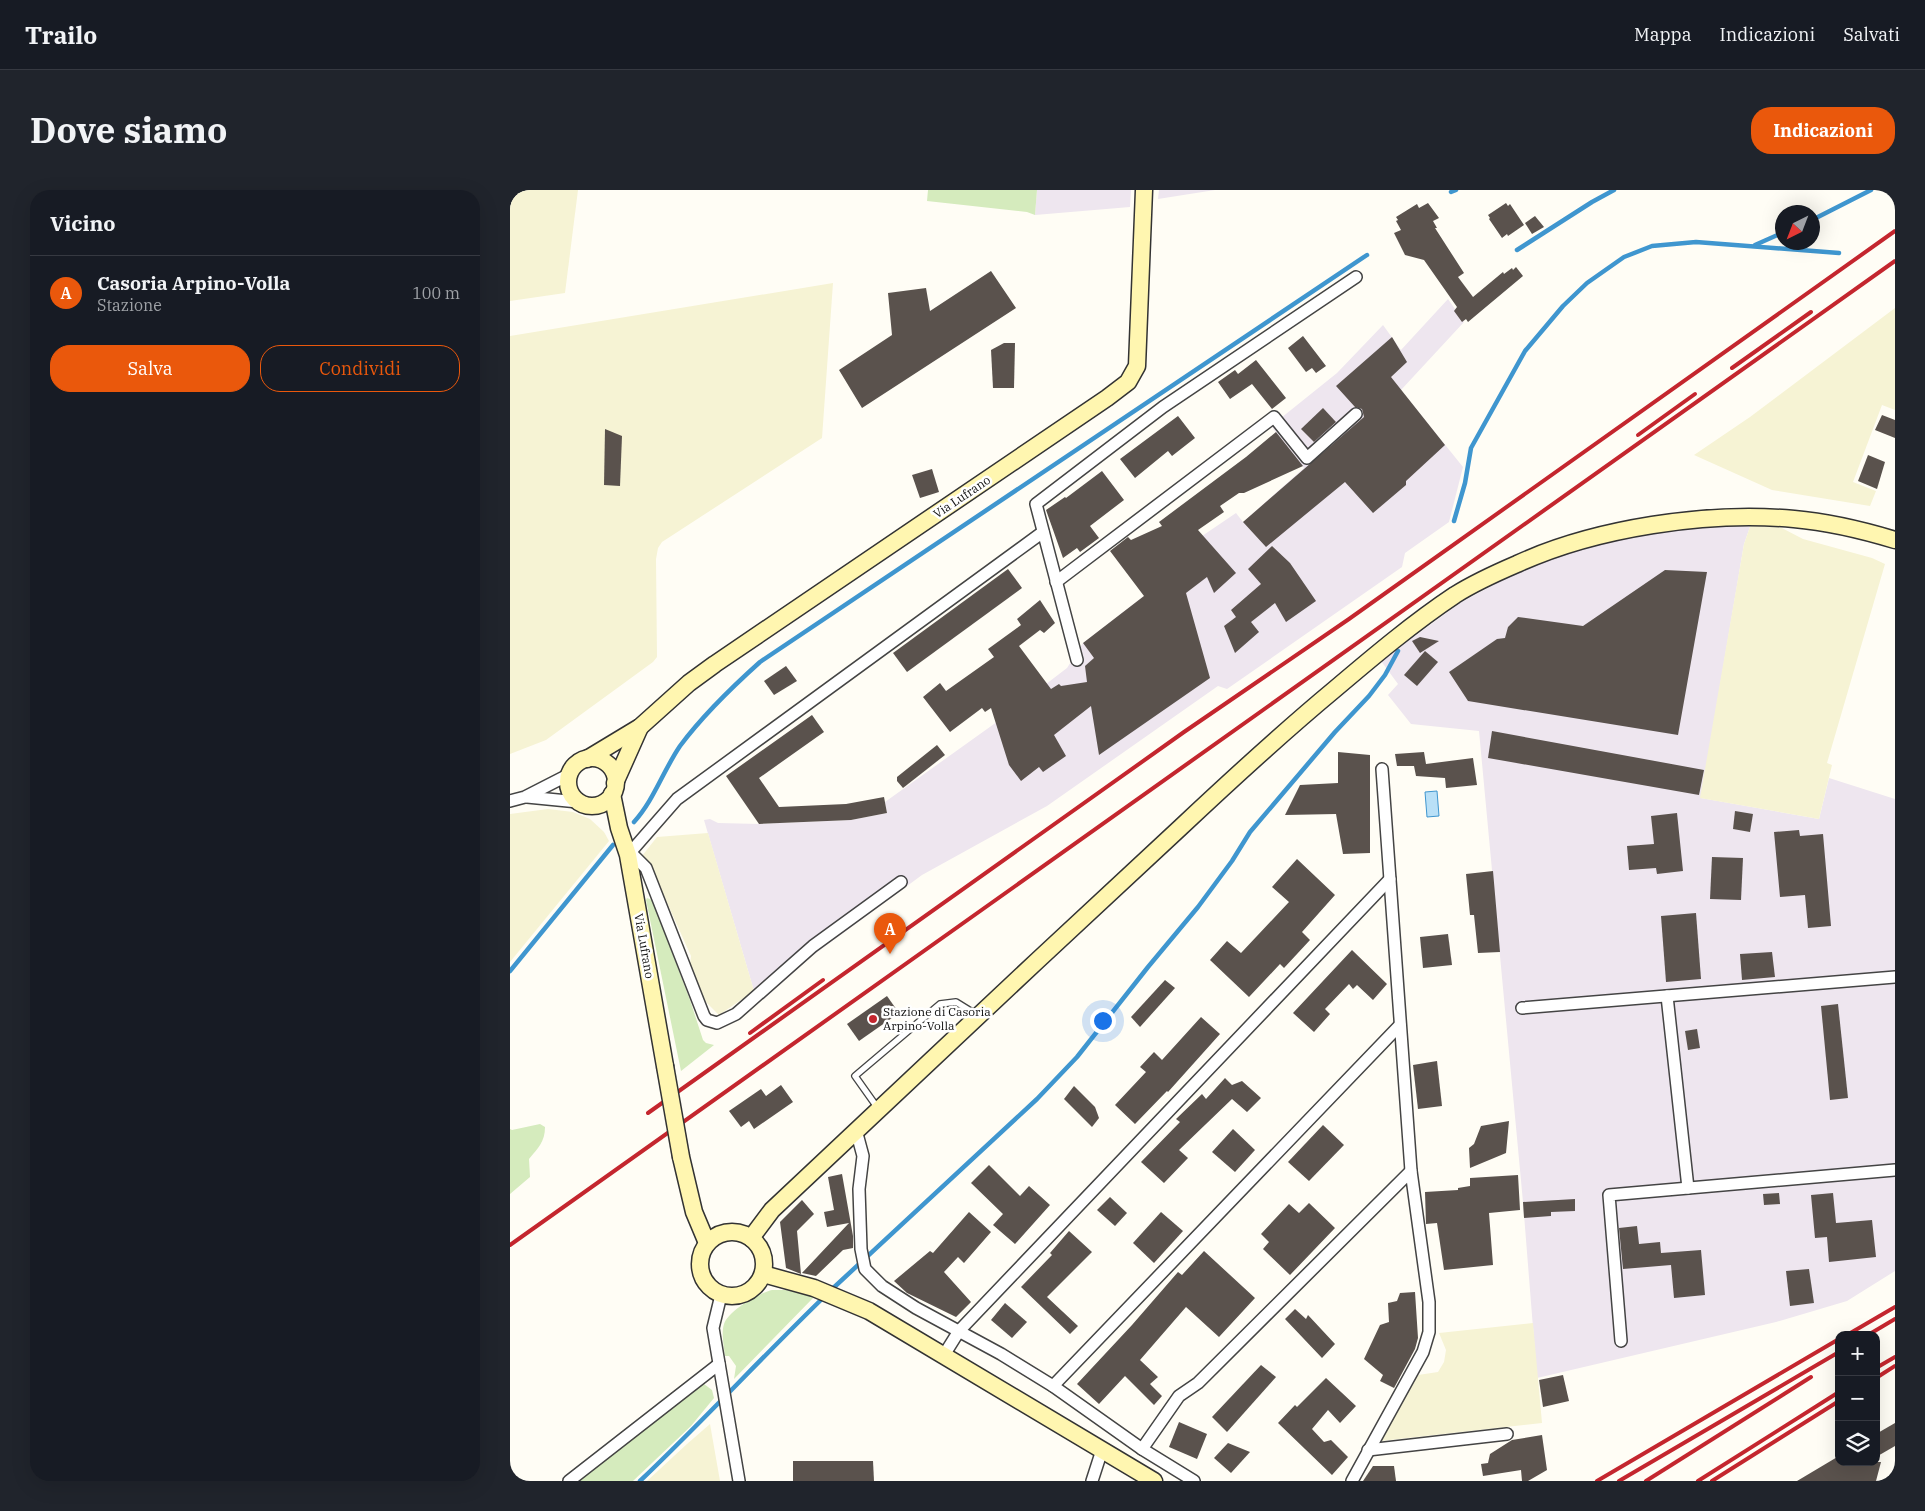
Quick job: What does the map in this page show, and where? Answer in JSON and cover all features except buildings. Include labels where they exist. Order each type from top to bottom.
[{"type":"street","name":"Via Lufrano","points":[[510,801],[526,797],[570,774],[580,762],[640,727],[663,704],[715,664],[1128,382],[1137,366],[1139,348],[1140,255],[1144,190]]},
{"type":"street","points":[[1077,660],[1036,504],[1163,407],[1356,277]]},
{"type":"street","points":[[1056,582],[1274,417],[1307,458],[1356,414]]},
{"type":"street","points":[[751,1238],[772,1210],[879,1108],[1272,742],[1373,656],[1457,594],[1519,562],[1576,541],[1623,530],[1677,522],[1753,517],[1796,519],[1837,525],[1895,540]]},
{"type":"street","points":[[628,855],[677,799],[1043,532]]},
{"type":"street","name":"Via Lufrano","points":[[614,789],[640,727]]},
{"type":"street","name":"Via Lufrano","points":[[587,759],[594,759],[607,764],[612,770],[619,828],[628,855],[681,1157],[694,1212],[707,1243]]},
{"type":"street","points":[[1352,1481],[1423,1352],[1429,1332],[1430,1302],[1411,1171],[1382,768]]},
{"type":"street","points":[[570,774],[569,789],[585,804],[619,828]]},
{"type":"street","points":[[585,804],[607,800],[614,789]]},
{"type":"street","name":"Via Lufrano","points":[[526,797],[585,804]]},
{"type":"street","points":[[628,855],[634,856],[646,868],[704,1016],[707,1020],[717,1023],[736,1014],[813,946],[901,882]]},
{"type":"street","points":[[944,1355],[958,1331],[1390,879]]},
{"type":"street","points":[[1522,1008],[1895,977]]},
{"type":"street","points":[[1666,996],[1688,1188]]},
{"type":"street","points":[[1053,1386],[1400,1025]]},
{"type":"street","points":[[856,1130],[862,1156],[859,1189],[861,1255],[866,1269],[882,1286],[1053,1386],[1142,1449],[1194,1481]]},
{"type":"street","points":[[1621,1341],[1609,1195],[1895,1170]]},
{"type":"street","points":[[1142,1449],[1179,1396],[1198,1383],[1411,1171]]},
{"type":"street","points":[[732,1232],[751,1238],[758,1244],[765,1264],[759,1283],[751,1291],[731,1297],[721,1295],[712,1290],[700,1272],[700,1257],[707,1243],[723,1233],[732,1232]]},
{"type":"street","points":[[763,1274],[814,1288],[842,1298],[869,1311],[1154,1481]]},
{"type":"street","points":[[721,1295],[712,1328],[727,1403],[738,1481]]},
{"type":"street","points":[[569,1481],[719,1364]]},
{"type":"street","points":[[1368,1450],[1507,1434]]},
{"type":"street","points":[[1092,1481],[1102,1450]]},
{"type":"lane","points":[[879,1108],[855,1076],[940,1004],[956,1002],[978,1015]]},
{"type":"shaded area","points":[[512,190],[578,190],[565,293],[510,301],[510,203]]},
{"type":"shaded area","points":[[1037,190],[1131,190],[1130,207],[1035,215]]},
{"type":"shaded area","points":[[1159,190],[1215,190],[1158,199]]},
{"type":"shaded area","points":[[833,283],[822,438],[662,542],[658,548],[656,559],[657,657],[653,662],[546,740],[510,754],[510,336]]},
{"type":"shaded area","points":[[1448,299],[1464,322],[1401,390],[1463,467],[1449,522],[1405,553],[1402,567],[1227,689],[1218,686],[1047,806],[922,875],[812,956],[764,999],[754,991],[704,820],[710,819],[718,823],[759,824],[851,820],[887,813],[885,802],[994,724],[1067,668],[1083,643],[1184,565],[1177,553],[1236,513],[1243,522],[1304,468],[1271,426],[1337,373],[1383,325],[1401,350]]},
{"type":"shaded area","points":[[1895,308],[1895,410],[1882,405],[1853,482],[1876,491],[1870,506],[1772,490],[1694,455],[1750,417]]},
{"type":"shaded area","points":[[1751,524],[1744,544],[1701,798],[1819,819],[1829,778],[1895,799],[1895,1271],[1847,1301],[1776,1322],[1537,1378],[1523,1202],[1479,731],[1411,724],[1388,695],[1398,684],[1381,661],[1460,603],[1525,568],[1573,551],[1624,538],[1680,529]]},
{"type":"shaded area","points":[[1751,524],[1778,526],[1803,539],[1872,558],[1885,564],[1827,763],[1832,765],[1819,819],[1700,798],[1744,544]]},
{"type":"shaded area","points":[[548,809],[573,812],[590,819],[604,832],[609,841],[510,962],[510,814]]},
{"type":"shaded area","points":[[708,833],[754,991],[719,1015],[706,1002],[690,965],[691,956],[652,869],[642,856],[657,837]]},
{"type":"shaded area","points":[[1533,1323],[1542,1423],[1381,1441],[1418,1375],[1438,1372],[1444,1362],[1446,1350],[1439,1333]]},
{"type":"shaded area","points":[[710,1424],[720,1481],[647,1481],[687,1444]]},
{"type":"green space","points":[[928,190],[1037,190],[1035,215],[1027,212],[927,201]]},
{"type":"green space","points":[[647,898],[652,900],[703,1040],[714,1045],[681,1071],[646,900]]},
{"type":"green space","points":[[540,1124],[545,1127],[545,1132],[540,1144],[529,1159],[530,1177],[510,1194],[510,1129]]},
{"type":"green space","points":[[772,1290],[786,1290],[814,1297],[734,1379],[736,1366],[729,1356],[725,1356],[724,1324],[731,1314],[745,1303]]},
{"type":"green space","points":[[704,1384],[712,1390],[714,1398],[691,1426],[633,1481],[578,1481]]},
{"type":"water","points":[[1437,791],[1439,816],[1427,817],[1425,792]]},
{"type":"waterway","points":[[1451,192],[1456,190]]},
{"type":"waterway","points":[[1517,250],[1614,190]]},
{"type":"waterway","points":[[1820,216],[1871,190]]},
{"type":"waterway","points":[[1755,245],[1775,236]]},
{"type":"waterway","points":[[1454,521],[1465,483],[1471,448],[1525,351],[1563,306],[1587,283],[1624,257],[1652,246],[1696,242],[1839,253]]},
{"type":"waterway","points":[[634,822],[653,795],[680,746],[698,723],[760,662],[1367,255]]},
{"type":"waterway","points":[[830,1291],[1037,1099],[1077,1057],[1198,907],[1232,861],[1250,832],[1335,732],[1369,696],[1385,675],[1398,651]]},
{"type":"waterway","points":[[510,971],[613,845]]},
{"type":"waterway","points":[[640,1481],[825,1296]]},
{"type":"railway","points":[[648,1113],[1184,732],[1349,619],[1895,231]]},
{"type":"railway","points":[[510,1245],[1895,261]]},
{"type":"railway","points":[[1732,368],[1811,312]]},
{"type":"railway","points":[[1638,435],[1695,394]]},
{"type":"railway","points":[[750,1033],[823,980]]},
{"type":"railway","points":[[1854,1331],[1895,1307]]},
{"type":"railway","points":[[1875,1331],[1895,1319]]},
{"type":"railway","points":[[1597,1481],[1835,1341]]},
{"type":"railway","points":[[1619,1481],[1835,1354]]},
{"type":"railway","points":[[1880,1366],[1895,1357]]},
{"type":"railway","points":[[1879,1376],[1895,1366]]},
{"type":"railway","points":[[1646,1481],[1811,1377]]},
{"type":"railway","points":[[1698,1481],[1835,1395]]},
{"type":"railway","points":[[1712,1481],[1835,1404]]},
{"type":"place","name":"Casoria Arpino-Volla","points":[[890,954]]},
{"type":"place","name":"Stazione di Casoria Arpino-Volla","points":[[873,1019]]}]
